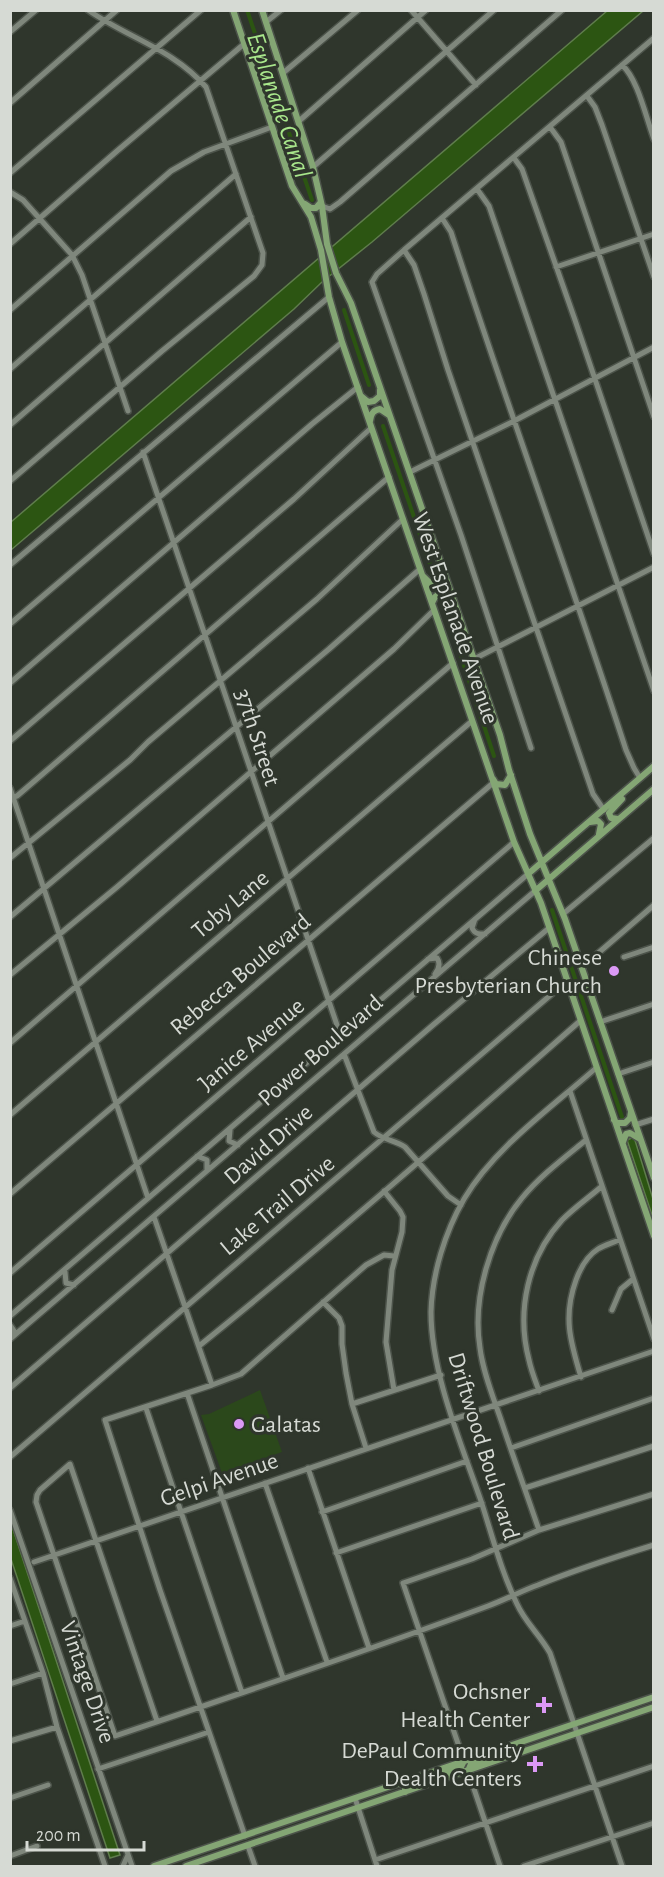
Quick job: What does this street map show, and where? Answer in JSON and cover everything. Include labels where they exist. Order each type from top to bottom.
[{"type":"main road","name":"West Esplanade Avenue","points":[[232,10],[292,186],[311,217],[342,342],[493,783],[514,842],[541,903],[654,1236]]},
{"type":"main road","name":"West Esplanade Avenue","points":[[262,10],[313,167],[322,204],[327,244],[336,273],[351,303],[380,385],[500,735],[530,834],[563,914],[654,1178]]},
{"type":"main road","points":[[300,200],[311,208],[322,204]]},
{"type":"main road","points":[[360,395],[368,402],[374,401],[380,396],[380,385]]},
{"type":"main road","points":[[370,425],[372,413],[377,409],[387,412],[391,417]]},
{"type":"main road","points":[[421,571],[430,583],[435,585],[439,583],[444,574]]},
{"type":"main road","points":[[432,603],[435,597],[442,592],[447,594],[455,606]]},
{"type":"main road","name":"Power Boulevard","points":[[528,874],[654,766]]},
{"type":"main road","points":[[490,774],[496,784],[501,785],[508,782],[511,775]]},
{"type":"main road","name":"Power Boulevard","points":[[535,891],[654,789]]},
{"type":"main road","points":[[618,819],[611,818],[609,813],[621,800],[624,792]]},
{"type":"main road","points":[[588,823],[594,820],[601,824],[597,837]]},
{"type":"main road","points":[[528,874],[542,880],[548,879]]},
{"type":"main road","points":[[541,903],[541,894],[547,891],[557,900]]},
{"type":"main road","points":[[613,1119],[625,1123],[630,1118],[631,1111]]},
{"type":"main road","points":[[622,1145],[623,1138],[630,1132],[640,1139]]},
{"type":"main road","points":[[154,1866],[654,1697]]},
{"type":"main road","points":[[186,1866],[654,1707]]},
{"type":"main road","points":[[468,1771],[471,1764],[504,1752],[507,1747]]},
{"type":"main road","points":[[405,1792],[406,1786],[461,1767],[464,1761]]},
{"type":"main road","points":[[248,1846],[249,1838],[263,1833],[267,1828]]},
{"type":"main road","points":[[226,1853],[229,1848],[244,1842],[245,1836]]},
{"type":"main road","points":[[196,1863],[198,1856],[222,1844]]},
{"type":"street","points":[[10,32],[36,10]]},
{"type":"street","points":[[10,481],[254,276],[262,265],[263,253],[209,94],[192,71],[176,59],[88,10]]},
{"type":"street","points":[[10,103],[117,10]]},
{"type":"street","points":[[10,173],[201,10]]},
{"type":"street","points":[[266,22],[281,10]]},
{"type":"street","points":[[283,73],[358,10]]},
{"type":"street","points":[[411,10],[476,85]]},
{"type":"street","points":[[299,121],[426,10]]},
{"type":"street","points":[[313,167],[494,10]]},
{"type":"street","points":[[322,204],[330,209],[340,202],[562,10]]},
{"type":"street","points":[[531,748],[372,282],[373,278],[404,250],[654,38]]},
{"type":"street","points":[[10,244],[244,44]]},
{"type":"street","points":[[622,65],[627,69],[635,85],[654,139]]},
{"type":"street","points":[[587,96],[595,107],[602,125],[654,277]]},
{"type":"street","points":[[10,310],[171,171],[204,152],[272,127]]},
{"type":"street","points":[[550,127],[561,142],[654,417]]},
{"type":"street","points":[[513,158],[522,169],[654,554]]},
{"type":"street","points":[[10,369],[236,174]]},
{"type":"street","points":[[477,189],[489,206],[654,691]]},
{"type":"street","points":[[10,192],[22,200],[72,255],[91,300],[128,411]]},
{"type":"street","points":[[10,425],[251,217]]},
{"type":"street","points":[[442,218],[451,232],[626,750],[640,778]]},
{"type":"street","points":[[556,267],[654,234]]},
{"type":"street","points":[[404,250],[414,265],[593,794],[604,810]]},
{"type":"street","points":[[10,565],[329,297]]},
{"type":"street","points":[[10,624],[342,342]]},
{"type":"street","points":[[410,472],[514,421],[654,347]]},
{"type":"street","points":[[10,684],[358,387]]},
{"type":"street","points":[[10,741],[294,499],[370,425]]},
{"type":"street","name":"37th Street","points":[[143,452],[340,1034]]},
{"type":"street","points":[[12,798],[389,477]]},
{"type":"street","points":[[10,858],[129,760],[317,599],[403,519]]},
{"type":"street","points":[[474,659],[654,567]]},
{"type":"street","points":[[10,917],[421,571]]},
{"type":"street","points":[[10,975],[117,887],[394,649],[434,610]]},
{"type":"street","points":[[10,1043],[453,663]]},
{"type":"street","name":"Toby Lane","points":[[10,1115],[472,721]]},
{"type":"street","name":"Rebecca Boulevard","points":[[10,1194],[493,783]]},
{"type":"street","points":[[10,788],[148,1198]]},
{"type":"street","points":[[563,914],[654,838]]},
{"type":"street","name":"Janice Avenue","points":[[10,1272],[514,842]]},
{"type":"street","name":"Power Boulevard","points":[[10,1316],[528,874]]},
{"type":"street","name":"Power Boulevard","points":[[12,1338],[535,891]]},
{"type":"street","points":[[582,967],[654,905]]},
{"type":"street","points":[[476,917],[472,928],[477,934],[485,934]]},
{"type":"street","name":"David Drive","points":[[10,1388],[549,928]]},
{"type":"street","points":[[624,957],[654,947]]},
{"type":"street","points":[[427,959],[437,958],[440,964],[430,980]]},
{"type":"street","name":"Lake Trail Drive","points":[[10,1457],[567,981]]},
{"type":"street","points":[[600,1022],[654,1004]]},
{"type":"street","points":[[199,1346],[418,1163],[580,1021]]},
{"type":"street","points":[[344,1054],[372,1129],[378,1136],[398,1142],[448,1196],[461,1205]]},
{"type":"street","points":[[618,1074],[654,1062]]},
{"type":"street","name":"Driftwood Boulevard","points":[[577,1734],[550,1653],[543,1640],[525,1618],[513,1595],[453,1419],[436,1354],[431,1312],[436,1273],[451,1225],[461,1205],[490,1164],[596,1068]]},
{"type":"street","points":[[570,1091],[654,1339]]},
{"type":"street","points":[[635,1125],[654,1119]]},
{"type":"street","points":[[230,1130],[229,1141],[238,1145]]},
{"type":"street","points":[[539,1530],[496,1405],[480,1348],[479,1308],[488,1259],[504,1224],[522,1198],[552,1168],[586,1140]]},
{"type":"street","points":[[197,1156],[207,1160],[207,1170]]},
{"type":"street","points":[[539,1391],[528,1359],[525,1334],[524,1310],[532,1269],[549,1236],[563,1219],[601,1187]]},
{"type":"street","points":[[384,1191],[395,1203],[403,1217],[402,1232],[394,1256],[386,1342],[394,1390]]},
{"type":"street","points":[[154,1217],[212,1385]]},
{"type":"street","points":[[581,1377],[568,1327],[568,1309],[572,1289],[579,1272],[591,1255],[598,1249],[620,1240]]},
{"type":"street","points":[[245,1836],[105,1420],[241,1374],[371,1262],[384,1255],[394,1256]]},
{"type":"street","points":[[65,1270],[66,1283],[74,1285]]},
{"type":"street","points":[[612,1311],[621,1288],[633,1279]]},
{"type":"street","points":[[323,1302],[339,1318],[342,1326],[342,1344],[352,1404],[366,1448]]},
{"type":"street","points":[[10,1325],[14,1332],[12,1338]]},
{"type":"street","name":"Gelpi Avenue","points":[[34,1562],[654,1351]]},
{"type":"street","points":[[352,1404],[441,1375]]},
{"type":"street","points":[[187,1393],[283,1678]]},
{"type":"street","points":[[511,1448],[654,1398]]},
{"type":"street","points":[[146,1408],[242,1693]]},
{"type":"street","points":[[525,1488],[654,1446]]},
{"type":"street","points":[[322,1512],[467,1461]]},
{"type":"street","points":[[157,1721],[70,1464],[40,1490],[36,1502],[115,1736],[369,1648],[490,1605],[540,1584],[654,1545]]},
{"type":"street","points":[[308,1468],[369,1648]]},
{"type":"street","points":[[265,1483],[327,1662]]},
{"type":"street","points":[[464,1761],[403,1583],[539,1530],[654,1494]]},
{"type":"street","points":[[336,1553],[482,1503]]},
{"type":"street","name":"Vintage Drive","points":[[10,1510],[132,1866]]},
{"type":"street","name":"Vintage Drive","points":[[10,1578],[43,1673],[57,1727],[105,1865]]},
{"type":"street","points":[[10,1626],[26,1621]]},
{"type":"street","points":[[10,1684],[43,1673]]},
{"type":"street","points":[[10,1741],[57,1727]]},
{"type":"street","points":[[98,1769],[209,1732]]},
{"type":"street","points":[[577,1734],[622,1866]]},
{"type":"street","points":[[355,1798],[376,1863],[485,1823],[654,1766]]},
{"type":"street","points":[[468,1771],[500,1866]]},
{"type":"street","points":[[10,1798],[48,1785]]},
{"type":"street","points":[[524,1866],[654,1823]]},
{"type":"street","points":[[10,1856],[37,1846]]},
{"type":"street","points":[[248,1846],[255,1866]]},
{"type":"street","points":[[123,1866],[128,1855]]},
{"type":"shaded area","points":[[607,11],[643,11],[322,282],[294,309],[11,550],[11,522]]},
{"type":"shaded area","points":[[634,1137],[653,1199],[653,1218],[627,1140]]},
{"type":"shaded area","name":"Galatas","points":[[260,1390],[282,1452],[222,1473],[201,1415],[209,1414]]},
{"type":"shaded area","points":[[11,1523],[120,1855],[110,1858],[11,1559]]},
{"type":"waterway","name":"Esplanade Canal","points":[[247,10],[312,200]]},
{"type":"waterway","name":"Esplanade Canal","points":[[344,310],[369,385]]},
{"type":"waterway","name":"Esplanade Canal","points":[[383,426],[431,567]]},
{"type":"waterway","name":"Esplanade Canal","points":[[445,608],[494,756]]},
{"type":"waterway","name":"Esplanade Canal","points":[[552,910],[623,1120]]},
{"type":"place","name":"Chinese Presbyterian Church","points":[[614,971]]},
{"type":"place","name":"Galatas","points":[[239,1424]]},
{"type":"place","name":"Ochsner Health Center","points":[[544,1705]]},
{"type":"place","name":"DePaul Community Dealth Centers","points":[[535,1764]]}]
